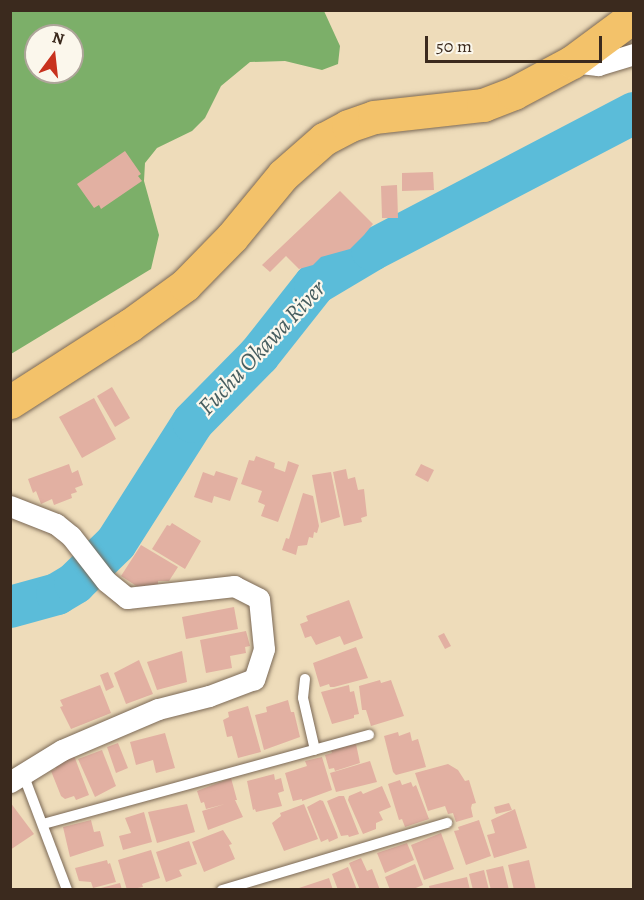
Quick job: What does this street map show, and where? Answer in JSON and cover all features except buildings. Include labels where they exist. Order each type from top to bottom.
[{"type":"main road","points":[[10,402],[130,326],[184,285],[232,237],[283,175],[324,139],[348,126],[374,117],[483,105],[543,79],[572,62],[633,16]]},
{"type":"street","points":[[572,62],[598,65],[633,54]]},
{"type":"street","points":[[10,506],[56,524],[70,536],[106,581],[127,598],[234,586],[260,599],[264,650],[254,679],[209,696],[158,709],[62,750],[17,778]]},
{"type":"lane","points":[[305,679],[303,698],[315,750]]},
{"type":"lane","points":[[43,824],[369,735]]},
{"type":"lane","points":[[17,778],[43,824],[67,890]]},
{"type":"lane","points":[[222,890],[447,823]]},
{"type":"green space","points":[[11,11],[324,11],[340,46],[338,64],[322,70],[285,61],[250,62],[221,86],[205,118],[192,131],[157,148],[145,163],[144,181],[159,235],[151,269],[11,354]]},
{"type":"waterway","name":"Fuchu Okawa River","points":[[10,607],[57,594],[75,583],[116,543],[193,422],[259,355],[315,284],[372,250],[634,113]]}]
